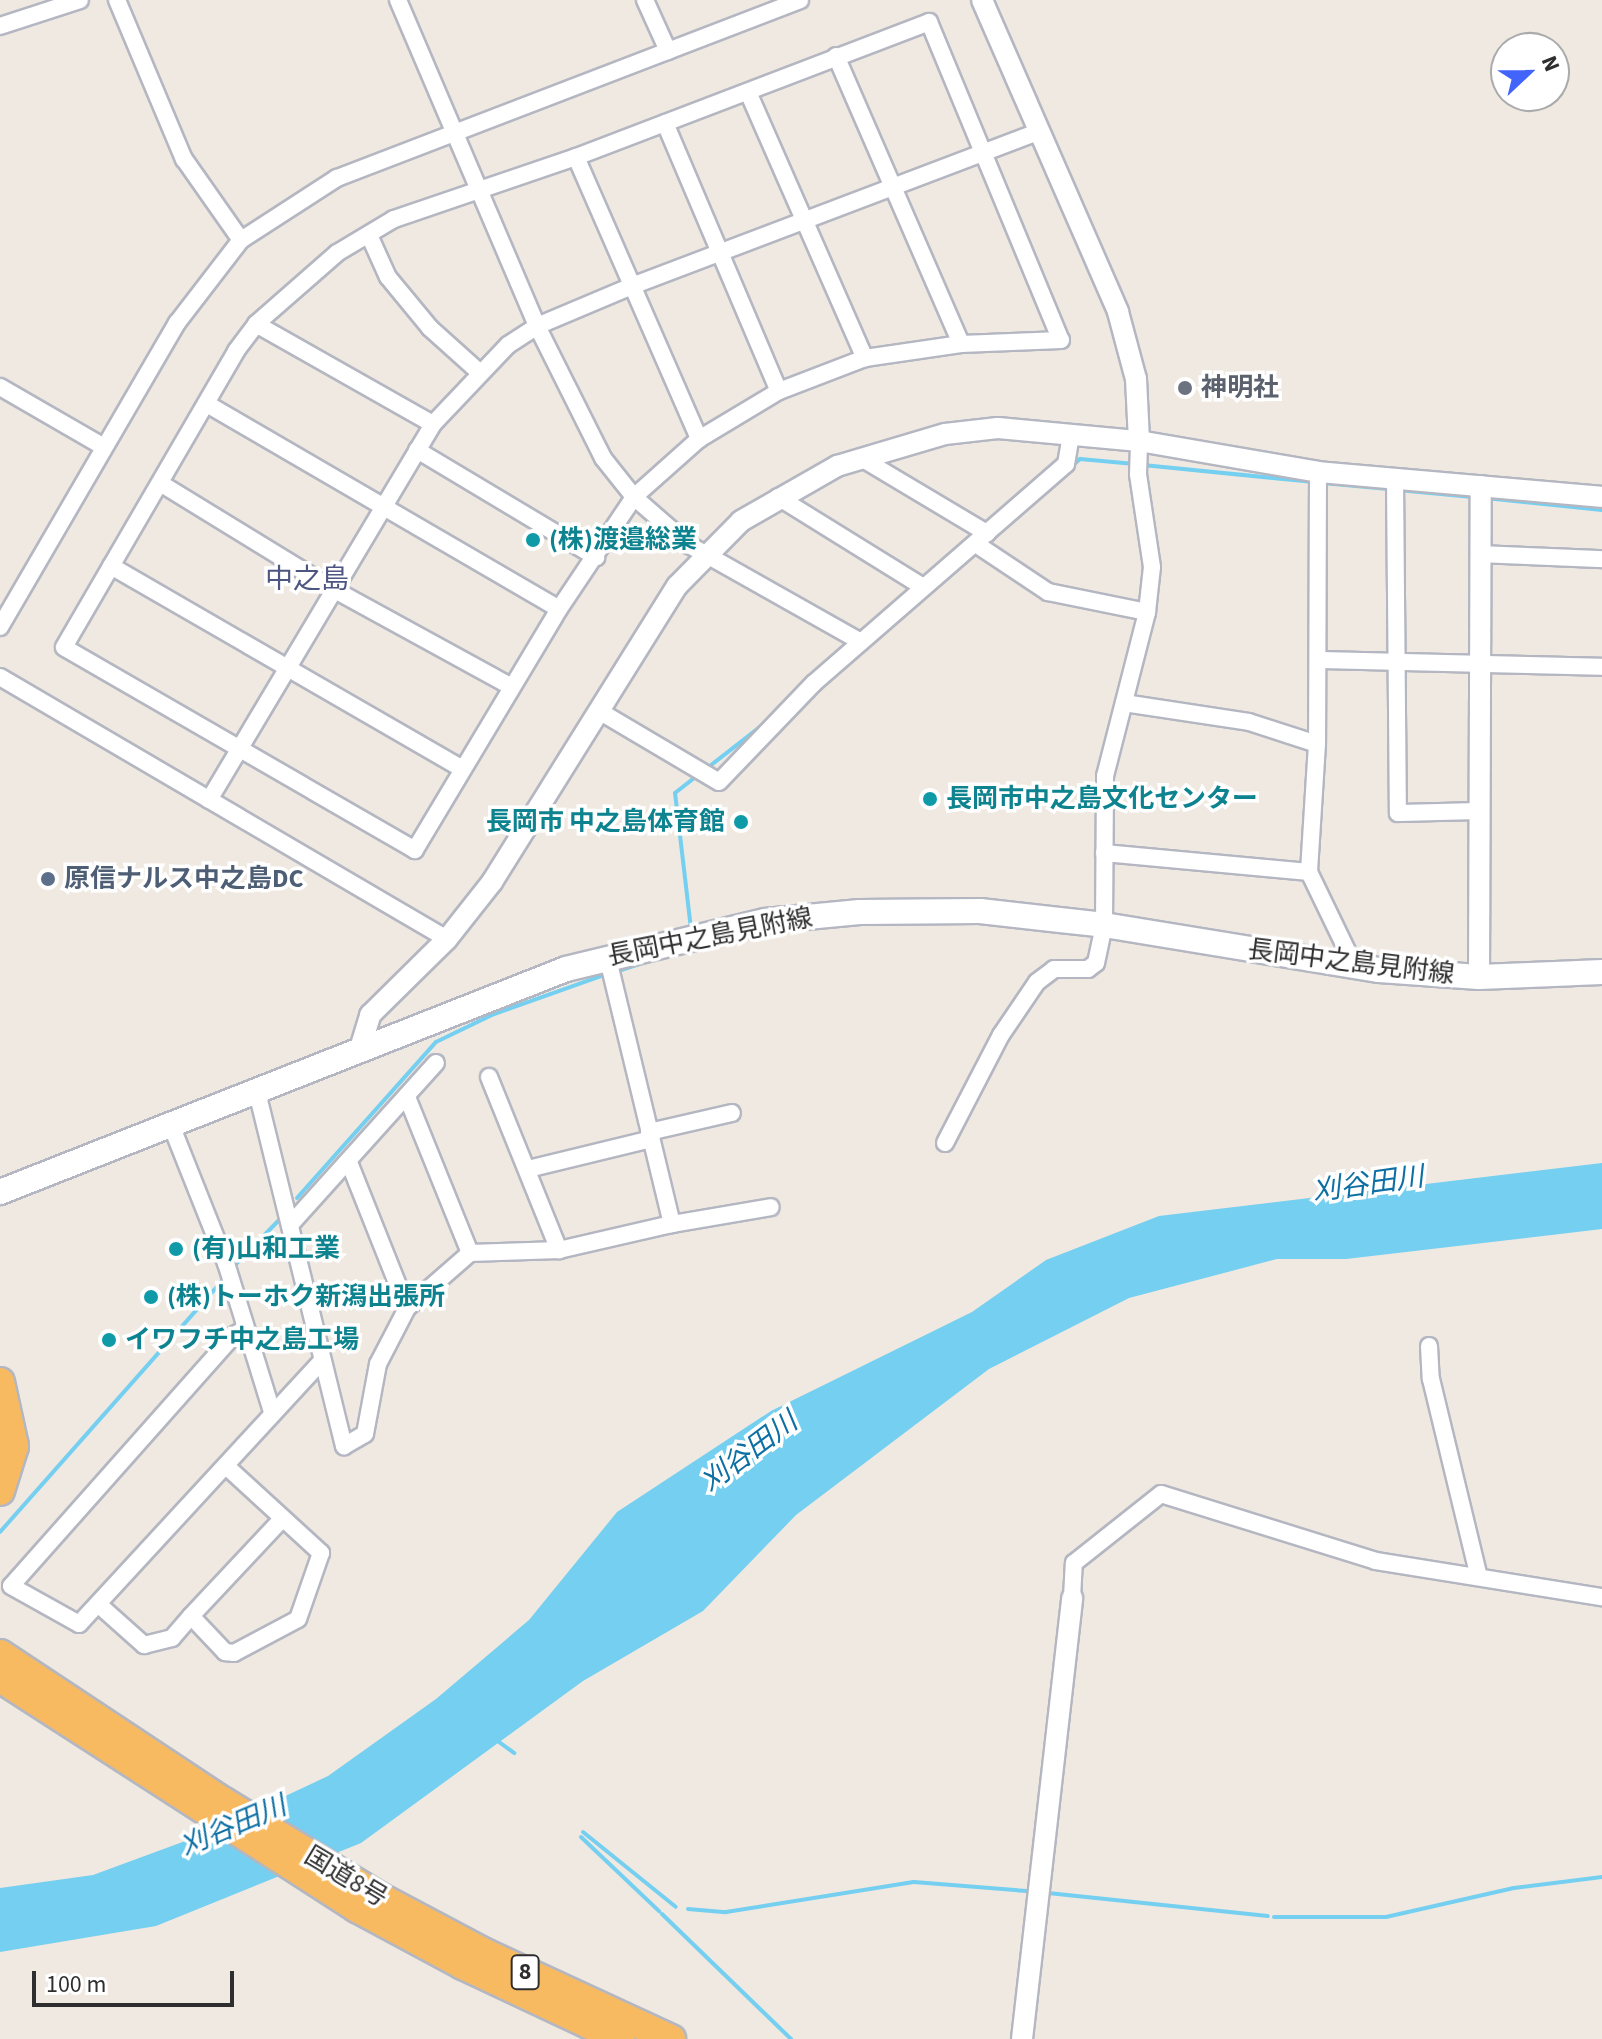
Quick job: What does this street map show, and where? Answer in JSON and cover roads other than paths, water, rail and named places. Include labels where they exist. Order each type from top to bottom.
[{"type":"highway","points":[[0,1382],[14,1446],[0,1491]]},
{"type":"highway","points":[[0,1413],[0,1453]]},
{"type":"highway","name":"国道8号","points":[[0,1654],[112,1741]]},
{"type":"highway","name":"国道8号","points":[[0,1678],[112,1741],[369,1903],[620,2039]]},
{"type":"highway","name":"国道8号","points":[[369,1903],[671,2039]]},
{"type":"main road","name":"長岡中之島見附線","points":[[0,1192],[607,956],[822,914],[969,911],[1104,925],[1355,967],[1479,977],[1602,972]]},
{"type":"street","points":[[0,26],[80,0]]},
{"type":"street","points":[[117,0],[184,159],[241,240]]},
{"type":"street","points":[[398,0],[584,429],[634,497],[705,555],[723,560],[861,642]]},
{"type":"street","points":[[645,0],[668,51]]},
{"type":"street","points":[[0,627],[177,323],[241,240],[337,178],[800,0]]},
{"type":"street","points":[[945,1143],[1019,1006],[1054,969],[1092,968],[1104,925],[1105,776],[1147,612],[1151,547],[1138,474],[1136,379],[1118,312],[982,0]]},
{"type":"street","points":[[929,22],[980,152],[1061,340],[961,344],[865,358],[779,391],[699,439],[634,497],[559,609],[415,850],[64,647],[256,324],[337,253],[394,219],[576,157],[748,92],[929,22]]},
{"type":"street","points":[[836,56],[961,344]]},
{"type":"street","points":[[748,92],[865,358]]},
{"type":"street","points":[[665,123],[718,254],[779,391]]},
{"type":"street","points":[[209,800],[378,508],[433,424],[478,371],[537,326],[632,286],[1037,132]]},
{"type":"street","points":[[576,157],[699,439]]},
{"type":"street","points":[[369,235],[388,277],[430,328],[478,371]]},
{"type":"street","points":[[256,324],[433,424]]},
{"type":"street","points":[[0,387],[104,447]]},
{"type":"street","points":[[207,404],[378,508],[559,609]]},
{"type":"street","points":[[359,1052],[370,1015],[447,939],[492,882],[656,616],[705,555],[741,521],[778,497],[861,458],[976,429],[1139,441],[1318,472],[1602,497]]},
{"type":"street","points":[[599,711],[719,782],[861,642],[1066,464],[1071,435]]},
{"type":"street","points":[[417,450],[596,557]]},
{"type":"street","points":[[861,458],[982,538],[1048,592],[1147,612]]},
{"type":"street","points":[[1318,472],[1319,660],[1309,872],[1355,967]]},
{"type":"street","points":[[1395,480],[1398,813],[1480,811]]},
{"type":"street","points":[[160,483],[333,589],[512,687]]},
{"type":"street","points":[[1479,977],[1481,486]]},
{"type":"street","points":[[778,497],[923,587]]},
{"type":"street","points":[[1481,554],[1602,559]]},
{"type":"street","points":[[111,566],[463,769]]},
{"type":"street","points":[[1319,660],[1602,667]]},
{"type":"street","points":[[0,677],[447,939]]},
{"type":"street","points":[[1124,703],[1249,722],[1317,744]]},
{"type":"street","points":[[1104,853],[1309,872]]},
{"type":"street","points":[[607,956],[672,1224]]},
{"type":"street","points":[[290,1225],[436,1063]]},
{"type":"street","points":[[489,1077],[559,1250]]},
{"type":"street","points":[[257,1092],[344,1446],[365,1434],[378,1364],[407,1308],[470,1253],[559,1250],[672,1224],[771,1207]]},
{"type":"street","points":[[407,1097],[470,1253]]},
{"type":"street","points":[[528,1169],[732,1113]]},
{"type":"street","points":[[171,1125],[226,1263],[272,1412]]},
{"type":"street","points":[[349,1162],[407,1308]]},
{"type":"street","points":[[245,1329],[233,1336],[11,1586],[79,1624],[322,1361]]},
{"type":"street","points":[[1429,1346],[1431,1379],[1478,1573]]},
{"type":"street","points":[[191,1616],[225,1652],[234,1653],[298,1619],[321,1553],[226,1466]]},
{"type":"street","points":[[1022,2039],[1074,1563],[1161,1494],[1376,1561],[1443,1574],[1478,1573],[1602,1597]]},
{"type":"street","points":[[98,1604],[144,1645],[172,1638],[283,1518]]},
{"type":"water","name":"刈谷田川","points":[[1602,1163],[1602,1229],[1346,1259],[1277,1259],[1129,1298],[989,1369],[796,1515],[703,1611],[583,1681],[361,1843],[156,1926],[0,1952],[0,1888],[93,1875],[207,1833],[328,1776],[436,1699],[529,1620],[617,1512],[771,1411],[972,1312],[1046,1260],[1159,1216]]},
{"type":"waterway","points":[[1072,466],[1080,459],[1135,464]]},
{"type":"waterway","points":[[1143,465],[1314,482]]},
{"type":"waterway","points":[[1323,483],[1389,489]]},
{"type":"waterway","points":[[1398,490],[1473,497]]},
{"type":"waterway","points":[[1486,498],[1602,510]]},
{"type":"waterway","points":[[706,769],[765,723]]},
{"type":"waterway","points":[[691,929],[675,793],[699,774]]},
{"type":"waterway","points":[[615,972],[653,960]]},
{"type":"waterway","points":[[297,1198],[436,1042],[494,1014],[607,974]]},
{"type":"waterway","points":[[235,1265],[279,1220]]},
{"type":"waterway","points":[[0,1532],[225,1278]]},
{"type":"waterway","points":[[499,1742],[514,1753]]},
{"type":"waterway","points":[[583,1832],[676,1907]]},
{"type":"waterway","points":[[581,1837],[659,1911]]},
{"type":"waterway","points":[[1274,1917],[1386,1917],[1514,1888],[1602,1877]]},
{"type":"waterway","points":[[688,1909],[726,1912],[914,1882],[1027,1891]]},
{"type":"waterway","points":[[1048,1893],[1268,1916]]},
{"type":"waterway","points":[[662,1914],[791,2039]]},
{"type":"place","name":"神明社","points":[[1185,388]]},
{"type":"place","name":"(株)渡邉総業","points":[[533,540]]},
{"type":"place","name":"長岡市中之島文化センター","points":[[930,799]]},
{"type":"place","name":"長岡市 中之島体育館","points":[[741,822]]},
{"type":"place","name":"原信ナルス中之島DC","points":[[48,879]]},
{"type":"place","name":"(有)山和工業","points":[[176,1249]]},
{"type":"place","name":"(株)トーホク新潟出張所","points":[[151,1297]]},
{"type":"place","name":"イワフチ中之島工場","points":[[109,1340]]},
{"type":"district","name":"中之島","points":[[307,579]]}]
